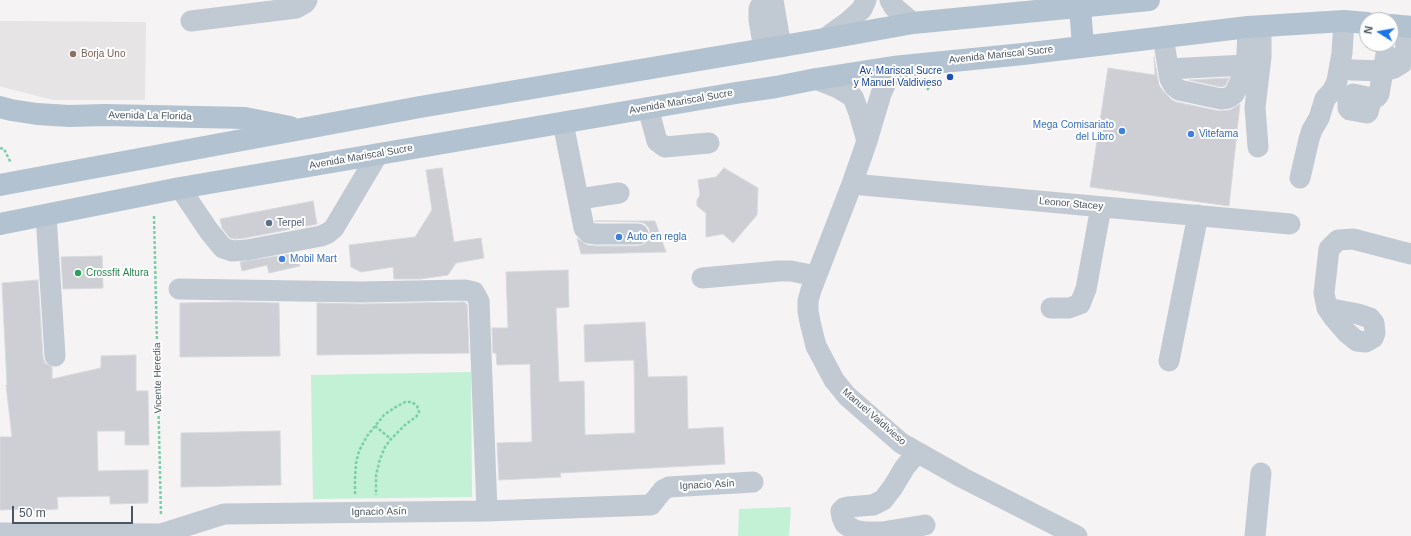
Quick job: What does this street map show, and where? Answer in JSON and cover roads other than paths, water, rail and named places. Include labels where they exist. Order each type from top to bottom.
[{"type":"main road","points":[[0,185],[420,107],[913,23],[1040,6],[1141,0]]},
{"type":"main road","points":[[1079,4],[1083,46]]},
{"type":"main road","name":"Avenida Mariscal Sucre","points":[[0,224],[180,188],[893,67],[1023,54],[1254,27],[1344,21],[1359,22]]},
{"type":"main road","name":"Avenida La Florida","points":[[0,107],[37,114],[69,116],[105,115],[245,118],[299,130]]},
{"type":"street","points":[[191,20],[296,8],[305,3],[307,0]]},
{"type":"street","points":[[766,0],[762,3],[759,9],[759,20],[772,48]]},
{"type":"street","points":[[772,48],[773,0]]},
{"type":"street","points":[[824,39],[849,21],[862,9],[866,0]]},
{"type":"street","points":[[890,0],[894,7],[913,23]]},
{"type":"street","points":[[1300,178],[1312,130],[1319,118],[1325,99],[1333,90],[1337,81],[1342,53],[1344,21]]},
{"type":"street","points":[[1352,70],[1385,62],[1394,68],[1402,63],[1405,56],[1403,26]]},
{"type":"street","points":[[1163,37],[1170,79],[1174,86],[1179,90],[1221,99],[1228,98],[1234,94],[1242,78],[1254,27]]},
{"type":"street","points":[[1254,27],[1261,57],[1255,107],[1258,147]]},
{"type":"street","points":[[1372,98],[1377,97],[1379,94],[1385,62]]},
{"type":"street","points":[[1168,69],[1245,65]]},
{"type":"street","name":"Manuel Valdivieso","points":[[893,67],[881,94],[867,142],[808,301],[810,322],[816,346],[834,380],[847,396],[901,443],[963,478],[1077,536]]},
{"type":"street","points":[[816,79],[838,88],[853,98],[867,142]]},
{"type":"street","points":[[648,108],[657,141],[665,147],[709,143]]},
{"type":"street","points":[[563,122],[584,228],[589,233],[596,234],[638,234]]},
{"type":"street","points":[[180,188],[209,232],[224,248],[232,251],[247,250],[321,236],[328,233],[334,228],[378,154]]},
{"type":"street","name":"Leonor Stacey","points":[[852,184],[1290,224]]},
{"type":"street","points":[[578,199],[619,193]]},
{"type":"street","points":[[1051,308],[1069,308],[1080,304],[1086,289],[1101,207]]},
{"type":"street","points":[[46,215],[55,356]]},
{"type":"street","points":[[1168,361],[1198,215]]},
{"type":"street","points":[[1327,308],[1324,293],[1329,250],[1338,240],[1353,239],[1411,254]]},
{"type":"street","points":[[702,278],[779,271],[792,271],[816,276]]},
{"type":"street","points":[[179,290],[361,292],[465,290],[474,292],[479,300],[487,511]]},
{"type":"street","points":[[917,453],[905,467],[883,500],[873,505],[848,507],[841,511],[845,524],[854,530],[882,532],[925,525]]},
{"type":"street","points":[[1255,536],[1261,473]]},
{"type":"street","name":"Ignacio Asín","points":[[0,533],[161,535],[224,514],[487,511],[651,505],[663,490],[669,487],[753,482]]},
{"type":"place","name":"Borja Uno","points":[[73,54]]},
{"type":"place","name":"Av. Mariscal Sucre y Manuel Valdivieso","points":[[950,77]]},
{"type":"place","name":"Mega Comisariato del Libro","points":[[1122,131]]},
{"type":"place","name":"Vitefama","points":[[1191,134]]},
{"type":"place","name":"Terpel","points":[[269,223]]},
{"type":"place","name":"Auto en regla","points":[[619,237]]},
{"type":"place","name":"Mobil Mart","points":[[282,259]]},
{"type":"place","name":"Crossfit Altura","points":[[78,273]]}]
